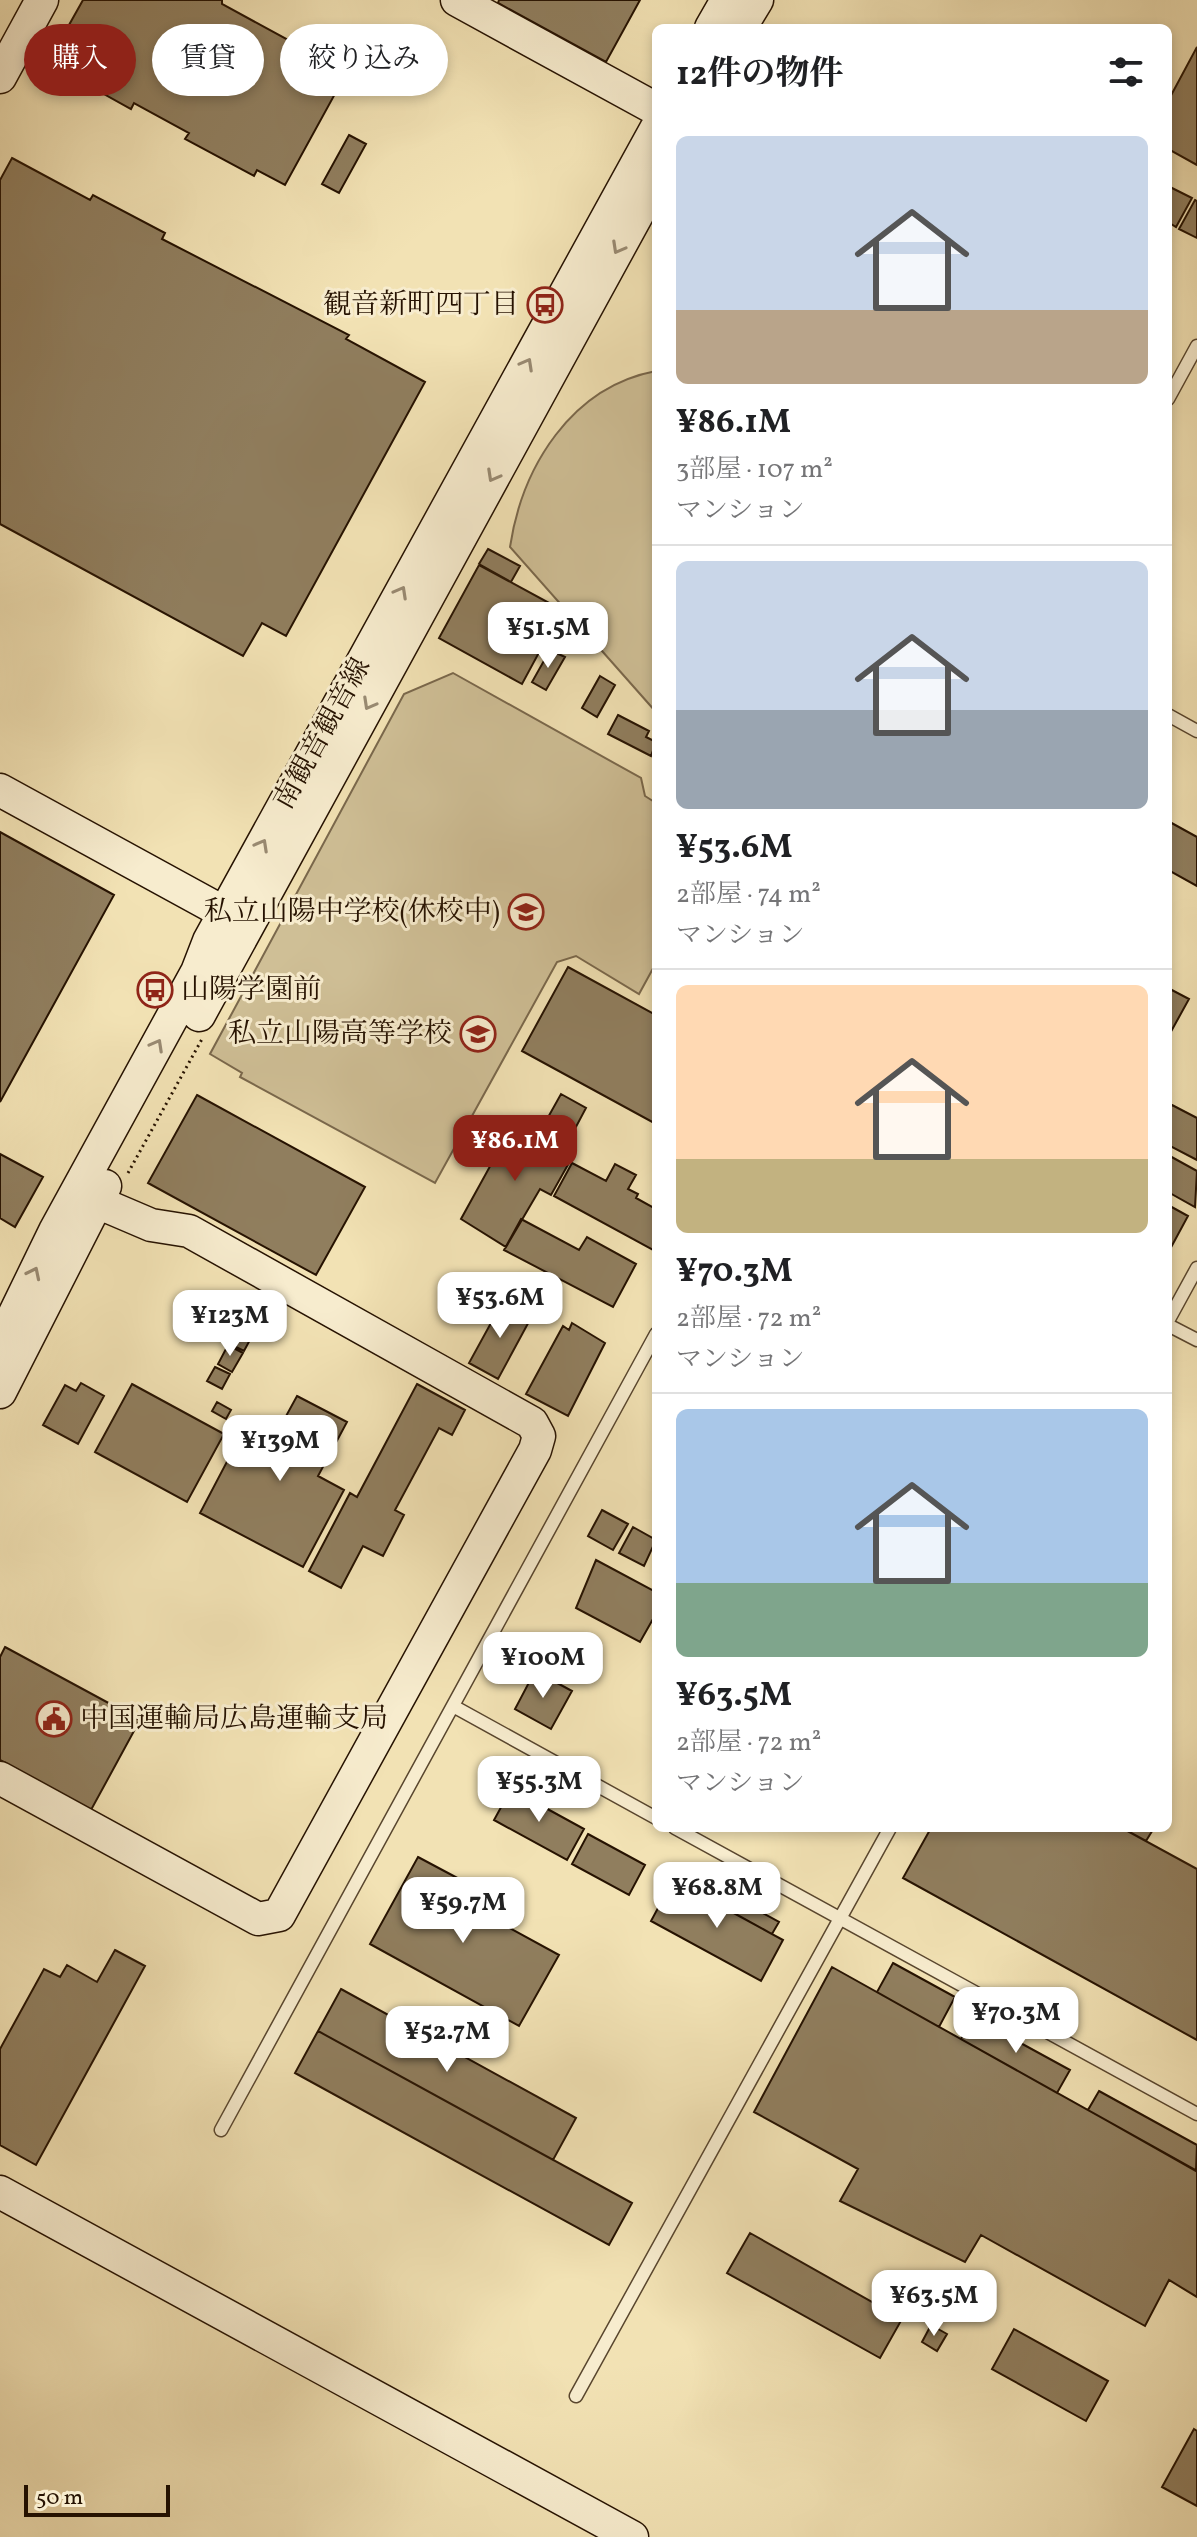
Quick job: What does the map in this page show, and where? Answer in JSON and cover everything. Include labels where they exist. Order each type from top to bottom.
[{"type":"street","points":[[0,77],[42,0]]},
{"type":"street","points":[[457,0],[652,107]]},
{"type":"street","points":[[713,24],[727,0]]},
{"type":"street","points":[[742,24],[757,0]]},
{"type":"street","name":"南観音観音線","points":[[0,1344],[86,1198],[652,137]]},
{"type":"street","name":"南観音観音線","points":[[236,919],[652,187]]},
{"type":"street","points":[[0,790],[236,919]]},
{"type":"street","points":[[0,1778],[258,1919],[279,1915],[535,1450],[539,1436],[532,1423],[189,1231],[151,1225],[119,1209],[86,1198]]},
{"type":"street","name":"南観音観音線","points":[[0,1392],[79,1243],[86,1198]]},
{"type":"street","points":[[0,2192],[632,2537]]},
{"type":"lane","points":[[1172,392],[1197,346]]},
{"type":"lane","points":[[1172,717],[1197,731]]},
{"type":"lane","points":[[1172,1315],[1197,1268]]},
{"type":"lane","points":[[1172,1325],[1197,1340]]},
{"type":"lane","points":[[221,2130],[652,1341]]},
{"type":"lane","points":[[453,1706],[652,1816]]},
{"type":"lane","points":[[682,1832],[1197,2114]]},
{"type":"lane","points":[[576,2396],[888,1832]]},
{"type":"shaded area","points":[[652,372],[652,707],[510,547],[526,488],[539,460],[556,435],[599,394],[626,380]]},
{"type":"shaded area","points":[[453,673],[641,778],[645,796],[652,800],[652,970],[639,994],[576,956],[557,962],[435,1183],[240,1077],[242,1073],[210,1054],[404,694]]},
{"type":"building","points":[[83,0],[222,0],[222,4],[259,24],[152,24],[152,96],[264,96],[264,27],[280,36],[280,96],[334,96],[285,185],[257,170],[254,176],[185,139],[189,133],[134,103],[131,109],[108,96],[136,96],[136,24],[70,24]]},
{"type":"building","points":[[499,0],[640,0],[606,62],[498,3]]},
{"type":"building","points":[[1197,47],[1197,165],[1172,151],[1172,94]]},
{"type":"building","points":[[349,135],[366,144],[339,193],[322,184]]},
{"type":"building","points":[[12,158],[90,200],[93,195],[165,233],[162,239],[349,335],[346,339],[425,382],[286,636],[262,623],[243,656],[0,524],[0,180]]},
{"type":"building","points":[[1172,188],[1192,198],[1176,227],[1172,224]]},
{"type":"building","points":[[1197,201],[1197,238],[1179,229]]},
{"type":"building","points":[[488,549],[520,566],[511,582],[479,564]]},
{"type":"building","points":[[479,565],[562,610],[522,684],[439,638]]},
{"type":"building","points":[[550,650],[565,657],[546,690],[532,682]]},
{"type":"building","points":[[600,676],[615,685],[597,717],[582,708]]},
{"type":"building","points":[[618,715],[649,731],[646,737],[652,740],[651,756],[608,734]]},
{"type":"building","points":[[1172,823],[1197,837],[1197,886],[1172,872]]},
{"type":"building","points":[[0,832],[114,895],[0,1102]]},
{"type":"building","points":[[568,967],[652,1013],[652,1122],[522,1051]]},
{"type":"building","points":[[1172,990],[1189,999],[1172,1030]]},
{"type":"building","points":[[561,1094],[586,1108],[568,1142],[542,1128]]},
{"type":"building","points":[[197,1095],[365,1187],[316,1275],[148,1183]]},
{"type":"building","points":[[1172,1105],[1197,1118],[1197,1160],[1172,1147]]},
{"type":"building","points":[[521,1126],[574,1154],[551,1195],[540,1189],[506,1247],[461,1219],[510,1130],[517,1134]]},
{"type":"building","points":[[0,1154],[43,1177],[15,1227],[0,1218]]},
{"type":"building","points":[[1172,1157],[1197,1171],[1195,1207],[1172,1194]]},
{"type":"building","points":[[572,1163],[606,1181],[615,1164],[636,1175],[628,1189],[638,1194],[636,1198],[652,1207],[652,1249],[554,1196]]},
{"type":"building","points":[[1172,1207],[1188,1216],[1172,1246]]},
{"type":"building","points":[[521,1219],[579,1250],[587,1237],[636,1264],[613,1307],[504,1250]]},
{"type":"building","points":[[503,1301],[532,1316],[498,1379],[469,1363]]},
{"type":"building","points":[[244,1318],[258,1325],[244,1351],[230,1344]]},
{"type":"building","points":[[572,1323],[605,1343],[568,1416],[526,1394],[563,1326],[569,1330]]},
{"type":"building","points":[[228,1345],[243,1353],[232,1372],[218,1364]]},
{"type":"building","points":[[215,1367],[230,1374],[222,1389],[207,1381]]},
{"type":"building","points":[[81,1383],[104,1396],[78,1444],[43,1425],[65,1385],[76,1391]]},
{"type":"building","points":[[132,1384],[224,1434],[187,1502],[95,1452]]},
{"type":"building","points":[[417,1384],[465,1410],[452,1435],[439,1428],[395,1510],[404,1515],[383,1556],[363,1546],[341,1588],[309,1571],[350,1493],[357,1497]]},
{"type":"building","points":[[297,1396],[347,1422],[318,1476],[344,1490],[303,1567],[200,1513],[242,1433],[255,1440],[265,1422],[279,1429]]},
{"type":"building","points":[[217,1402],[231,1410],[226,1419],[212,1411]]},
{"type":"building","points":[[602,1510],[628,1524],[613,1550],[588,1536]]},
{"type":"building","points":[[633,1527],[652,1538],[652,1549],[644,1566],[619,1553]]},
{"type":"building","points":[[596,1560],[652,1590],[652,1621],[640,1642],[576,1608]]},
{"type":"building","points":[[5,1647],[140,1720],[91,1810],[0,1760],[0,1657]]},
{"type":"building","points":[[542,1660],[556,1668],[550,1679],[535,1671]]},
{"type":"building","points":[[535,1671],[572,1691],[551,1729],[515,1709]]},
{"type":"building","points":[[511,1789],[584,1829],[567,1860],[494,1820]]},
{"type":"building","points":[[929,1832],[1129,1832],[1197,1869],[1197,2040],[903,1878]]},
{"type":"building","points":[[1129,1832],[1152,1832],[1146,1841]]},
{"type":"building","points":[[588,1834],[645,1865],[629,1895],[572,1864]]},
{"type":"building","points":[[418,1857],[463,1881],[453,1897],[559,1955],[519,2026],[370,1944]]},
{"type":"building","points":[[673,1880],[783,1940],[761,1981],[651,1921]]},
{"type":"building","points":[[743,1902],[779,1922],[772,1934],[736,1914]]},
{"type":"building","points":[[115,1950],[145,1966],[36,2165],[0,2145],[0,2049],[44,1969],[60,1977],[67,1965],[97,1982]]},
{"type":"building","points":[[893,1963],[955,1997],[939,2027],[877,1992]]},
{"type":"building","points":[[832,1967],[1197,2171],[1197,2297],[1169,2280],[1145,2326],[981,2235],[965,2262],[840,2201],[858,2169],[754,2112]]},
{"type":"building","points":[[341,1989],[576,2118],[553,2160],[318,2031]]},
{"type":"building","points":[[973,2017],[1070,2070],[1057,2093],[961,2039]]},
{"type":"building","points":[[318,2031],[632,2203],[609,2245],[295,2073]]},
{"type":"building","points":[[1099,2091],[1197,2145],[1196,2171],[1088,2110]]},
{"type":"building","points":[[750,2233],[902,2319],[880,2358],[727,2273]]},
{"type":"building","points":[[931,2325],[947,2334],[937,2351],[922,2342]]},
{"type":"building","points":[[1014,2329],[1108,2381],[1086,2421],[992,2369]]},
{"type":"building","points":[[1194,2429],[1197,2431],[1197,2506],[1162,2487]]},
{"type":"place","name":"観音新町四丁目","points":[[545,305]]},
{"type":"place","name":"私立山陽中学校(休校中)","points":[[526,912]]},
{"type":"place","name":"山陽学園前","points":[[155,990]]},
{"type":"place","name":"私立山陽高等学校","points":[[478,1034]]},
{"type":"place","name":"中国運輸局広島運輸支局","points":[[54,1719]]}]
